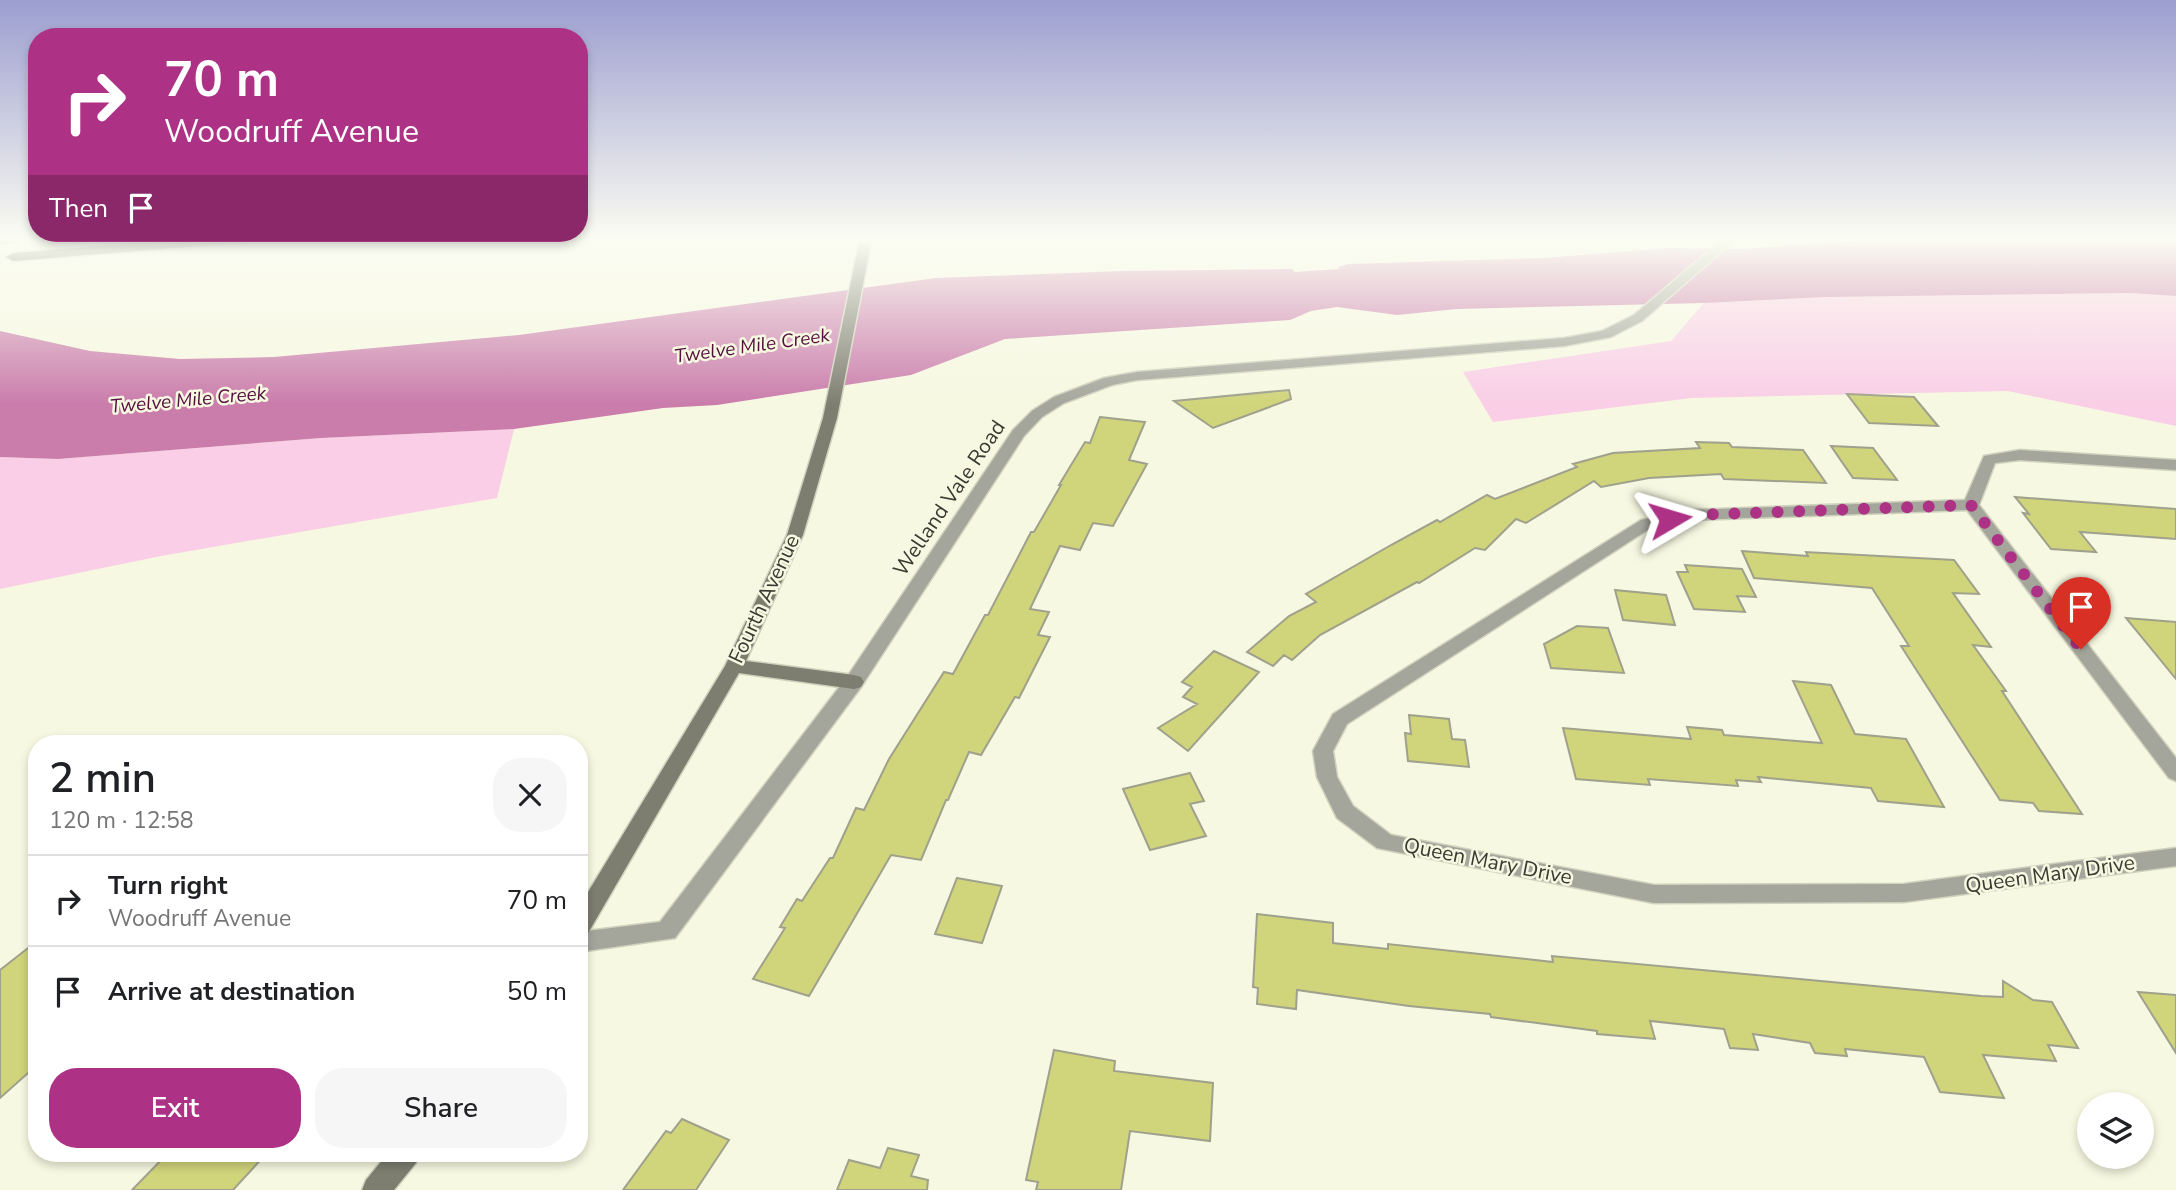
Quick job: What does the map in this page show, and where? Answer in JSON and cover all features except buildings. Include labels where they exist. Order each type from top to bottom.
[{"type":"main road","name":"Fourth Avenue","points":[[588,913],[734,666],[795,535],[830,418],[855,294]]},
{"type":"main road","points":[[734,666],[854,682]]},
{"type":"main road","points":[[376,1190],[398,1162]]},
{"type":"street","name":"Welland Vale Road","points":[[588,941],[667,931],[854,682],[1018,433],[1037,414],[1059,400],[1109,381],[1178,371],[1564,342],[1606,334],[1638,318],[1667,294]]},
{"type":"street","points":[[2176,466],[2020,455],[1989,459],[1971,505],[2176,773]]},
{"type":"street","name":"Queen Mary Drive","points":[[1971,505],[1693,515],[1647,523],[1340,719],[1323,751],[1327,777],[1345,812],[1385,842],[1654,894],[1904,893],[2176,857]]},
{"type":"shaded area","points":[[2089,294],[2176,296],[2176,426],[2008,391],[1692,398],[1493,422],[1463,372],[1671,341],[1704,303],[1826,297]]},
{"type":"shaded area","points":[[514,429],[497,498],[161,556],[0,589],[0,457],[58,459],[321,438]]},
{"type":"water","name":"Twelve Mile Creek","points":[[822,294],[2089,294],[1826,297],[1457,309],[1397,315],[1337,307],[1311,311],[1290,320],[1005,339],[911,375],[717,405],[663,408],[514,429],[321,438],[58,459],[0,457],[0,331],[90,351],[180,359],[274,357],[519,335]]},
{"type":"water","points":[[2138,294],[2176,294],[2176,296]]},
{"type":"route","points":[[1670,519],[1693,515],[1971,505],[2081,649]]}]
